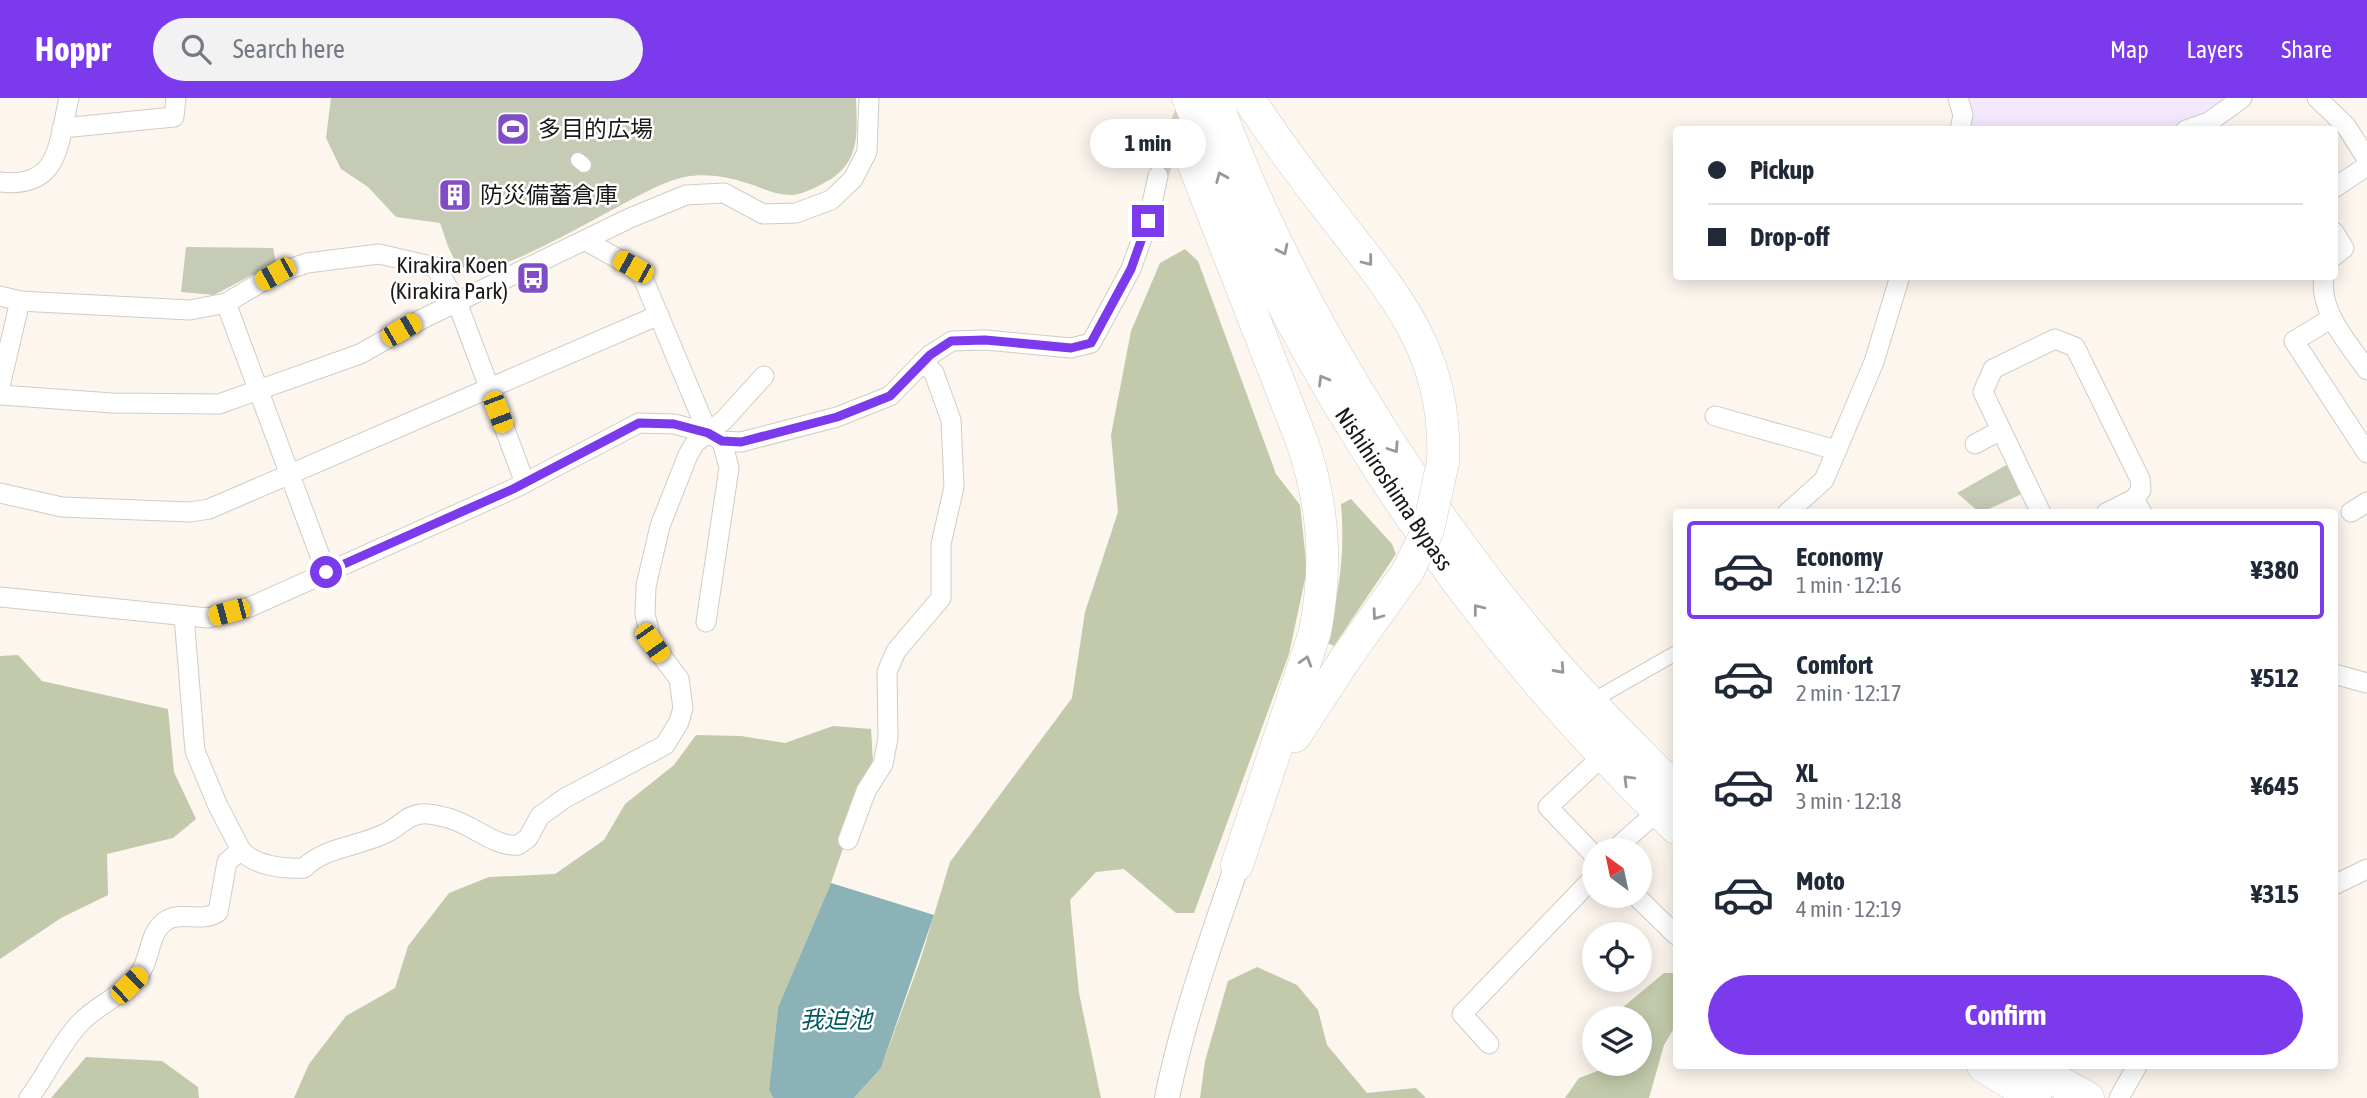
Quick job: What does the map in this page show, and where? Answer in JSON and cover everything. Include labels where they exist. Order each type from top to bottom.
[{"type":"highway","points":[[1171,98],[1198,177],[1307,454],[1317,491],[1323,534],[1324,567],[1315,632],[1237,865]]},
{"type":"highway","name":"Nishihiroshima Bypass","points":[[1188,98],[1231,200],[1280,302],[1336,402],[1391,489],[1464,592],[1536,681],[1670,810]]},
{"type":"highway","name":"Nishihiroshima Bypass","points":[[1216,98],[1260,204],[1308,303],[1370,413],[1487,581],[1592,705],[1670,810]]},
{"type":"highway","points":[[1237,865],[1263,800],[1307,716],[1408,571],[1429,530],[1443,462],[1443,416],[1434,372],[1405,309],[1297,169],[1248,98]]},
{"type":"highway","points":[[1988,1069],[2035,1098]]},
{"type":"highway","points":[[2035,1069],[2088,1098]]},
{"type":"street","points":[[0,182],[21,184],[39,177],[53,165],[69,98]]},
{"type":"street","points":[[62,128],[174,117],[176,98]]},
{"type":"street","points":[[0,395],[112,403],[219,404],[360,354],[457,302],[687,195],[724,193],[763,214],[796,213],[831,200],[853,179],[867,152],[869,98]]},
{"type":"street","points":[[1958,98],[1963,115],[1961,126]]},
{"type":"street","points":[[2198,126],[2209,122],[2242,98]]},
{"type":"street","points":[[2317,98],[2346,126],[2367,159]]},
{"type":"street","points":[[2338,185],[2367,166]]},
{"type":"street","points":[[0,597],[208,618],[250,607],[525,483],[639,423],[674,424],[741,442],[776,435],[866,407],[890,396],[923,362],[951,341],[985,340],[1071,348],[1091,343],[1131,269],[1148,221],[1158,176]]},
{"type":"street","points":[[2338,238],[2344,248],[2338,253]]},
{"type":"street","points":[[586,241],[633,267],[643,278],[729,468],[712,615]]},
{"type":"street","points":[[0,296],[20,301],[190,310],[226,303],[275,274],[307,263],[379,254],[435,267],[457,302],[525,483]]},
{"type":"street","points":[[1791,509],[1824,480],[1874,362],[1899,280]]},
{"type":"street","points":[[2324,280],[2322,287],[2332,318],[2367,370]]},
{"type":"street","points":[[0,386],[20,301]]},
{"type":"street","points":[[226,303],[326,572]]},
{"type":"street","points":[[0,493],[62,507],[190,512],[209,509],[659,315]]},
{"type":"street","points":[[2332,318],[2294,341],[2367,453]]},
{"type":"street","points":[[2039,509],[1983,392],[1993,369],[2055,339],[2075,347],[2140,479],[2138,506]]},
{"type":"street","points":[[848,840],[866,791],[883,764],[888,738],[887,672],[896,651],[941,598],[941,544],[954,487],[951,420],[934,373],[923,362]]},
{"type":"street","points":[[184,616],[195,751],[218,806],[248,859],[285,869],[304,868],[316,856],[369,840],[390,831],[409,817],[422,814],[466,824],[500,844],[518,845],[528,838],[540,816],[565,798],[592,786],[670,741],[683,708],[682,693],[679,679],[652,643],[646,627],[646,586],[660,526],[672,499],[680,469],[695,443],[715,437],[764,376]]},
{"type":"street","points":[[1714,416],[1836,450]]},
{"type":"street","points":[[1975,444],[2001,430]]},
{"type":"street","points":[[1592,705],[1604,694],[1673,655]]},
{"type":"street","points":[[2338,675],[2367,683]]},
{"type":"street","points":[[1582,842],[1548,807],[1592,766]]},
{"type":"street","points":[[1631,838],[1670,810]]},
{"type":"street","points":[[29,1098],[48,1064],[82,1021],[139,975],[157,928],[170,919],[210,918],[218,912],[228,862],[241,850]]},
{"type":"street","points":[[1167,1098],[1178,1046],[1196,984],[1237,865]]},
{"type":"street","points":[[2338,883],[2367,869]]},
{"type":"street","points":[[1489,1044],[1462,1013],[1582,889]]},
{"type":"street","points":[[1648,908],[1673,932]]},
{"type":"street","points":[[2119,1098],[2135,1069]]},
{"type":"shaded area","points":[[1966,98],[2235,98],[2206,118],[2178,126],[1967,126]]},
{"type":"green space","points":[[331,98],[856,98],[856,132],[852,153],[841,171],[802,193],[778,193],[734,179],[712,176],[679,178],[649,190],[510,261],[487,269],[470,270],[458,264],[454,258],[440,223],[396,217],[368,187],[341,169],[326,138]]},
{"type":"green space","points":[[186,247],[273,248],[276,262],[214,295],[181,292]]},
{"type":"green space","points":[[1185,249],[1198,261],[1276,474],[1300,505],[1307,570],[1289,654],[1194,913],[1176,913],[1124,869],[1096,872],[1070,900],[1079,993],[1101,1098],[854,1098],[881,1068],[921,958],[950,862],[1072,698],[1085,612],[1118,512],[1111,435],[1131,331],[1160,263]]},
{"type":"green space","points":[[2010,463],[2024,493],[1989,509],[1975,509],[1957,493]]},
{"type":"green space","points":[[1351,499],[1392,544],[1396,554],[1334,646],[1325,642],[1340,573],[1341,504]]},
{"type":"green space","points":[[18,655],[42,681],[168,709],[174,772],[196,819],[173,838],[107,854],[108,895],[61,918],[0,959],[0,656]]},
{"type":"green space","points":[[833,726],[871,729],[873,762],[831,883],[778,1007],[769,1090],[773,1098],[294,1098],[309,1064],[346,1016],[395,988],[408,946],[449,893],[489,877],[555,874],[604,840],[625,804],[674,765],[696,735],[741,736],[785,743]]},
{"type":"green space","points":[[1257,967],[1297,985],[1318,1010],[1327,1045],[1367,1093],[1416,1088],[1426,1098],[1200,1098],[1205,1061],[1228,981]]},
{"type":"green space","points":[[1664,973],[1673,973],[1673,1030],[1664,1045],[1649,1098],[1565,1098],[1579,1078],[1652,1076],[1652,1006],[1624,1006],[1641,992],[1652,992],[1652,983]]},
{"type":"green space","points":[[86,1057],[162,1061],[198,1087],[199,1098],[51,1098]]},
{"type":"water","name":"我迫池","points":[[831,883],[934,915],[881,1068],[854,1098],[773,1098],[769,1090],[778,1007]]},
{"type":"tunnel","points":[[1158,176],[1190,99]]},
{"type":"place","name":"多目的広場","points":[[513,129]]},
{"type":"place","name":"防災備蓄倉庫","points":[[455,195]]},
{"type":"place","name":"Kirakira Koen (Kirakira Park)","points":[[533,278]]},
{"type":"route","points":[[326,572],[513,489],[639,423],[674,424],[708,433],[722,441],[741,442],[837,417],[890,396],[930,355],[951,341],[985,340],[1071,348],[1091,343],[1131,269],[1148,221]]}]
